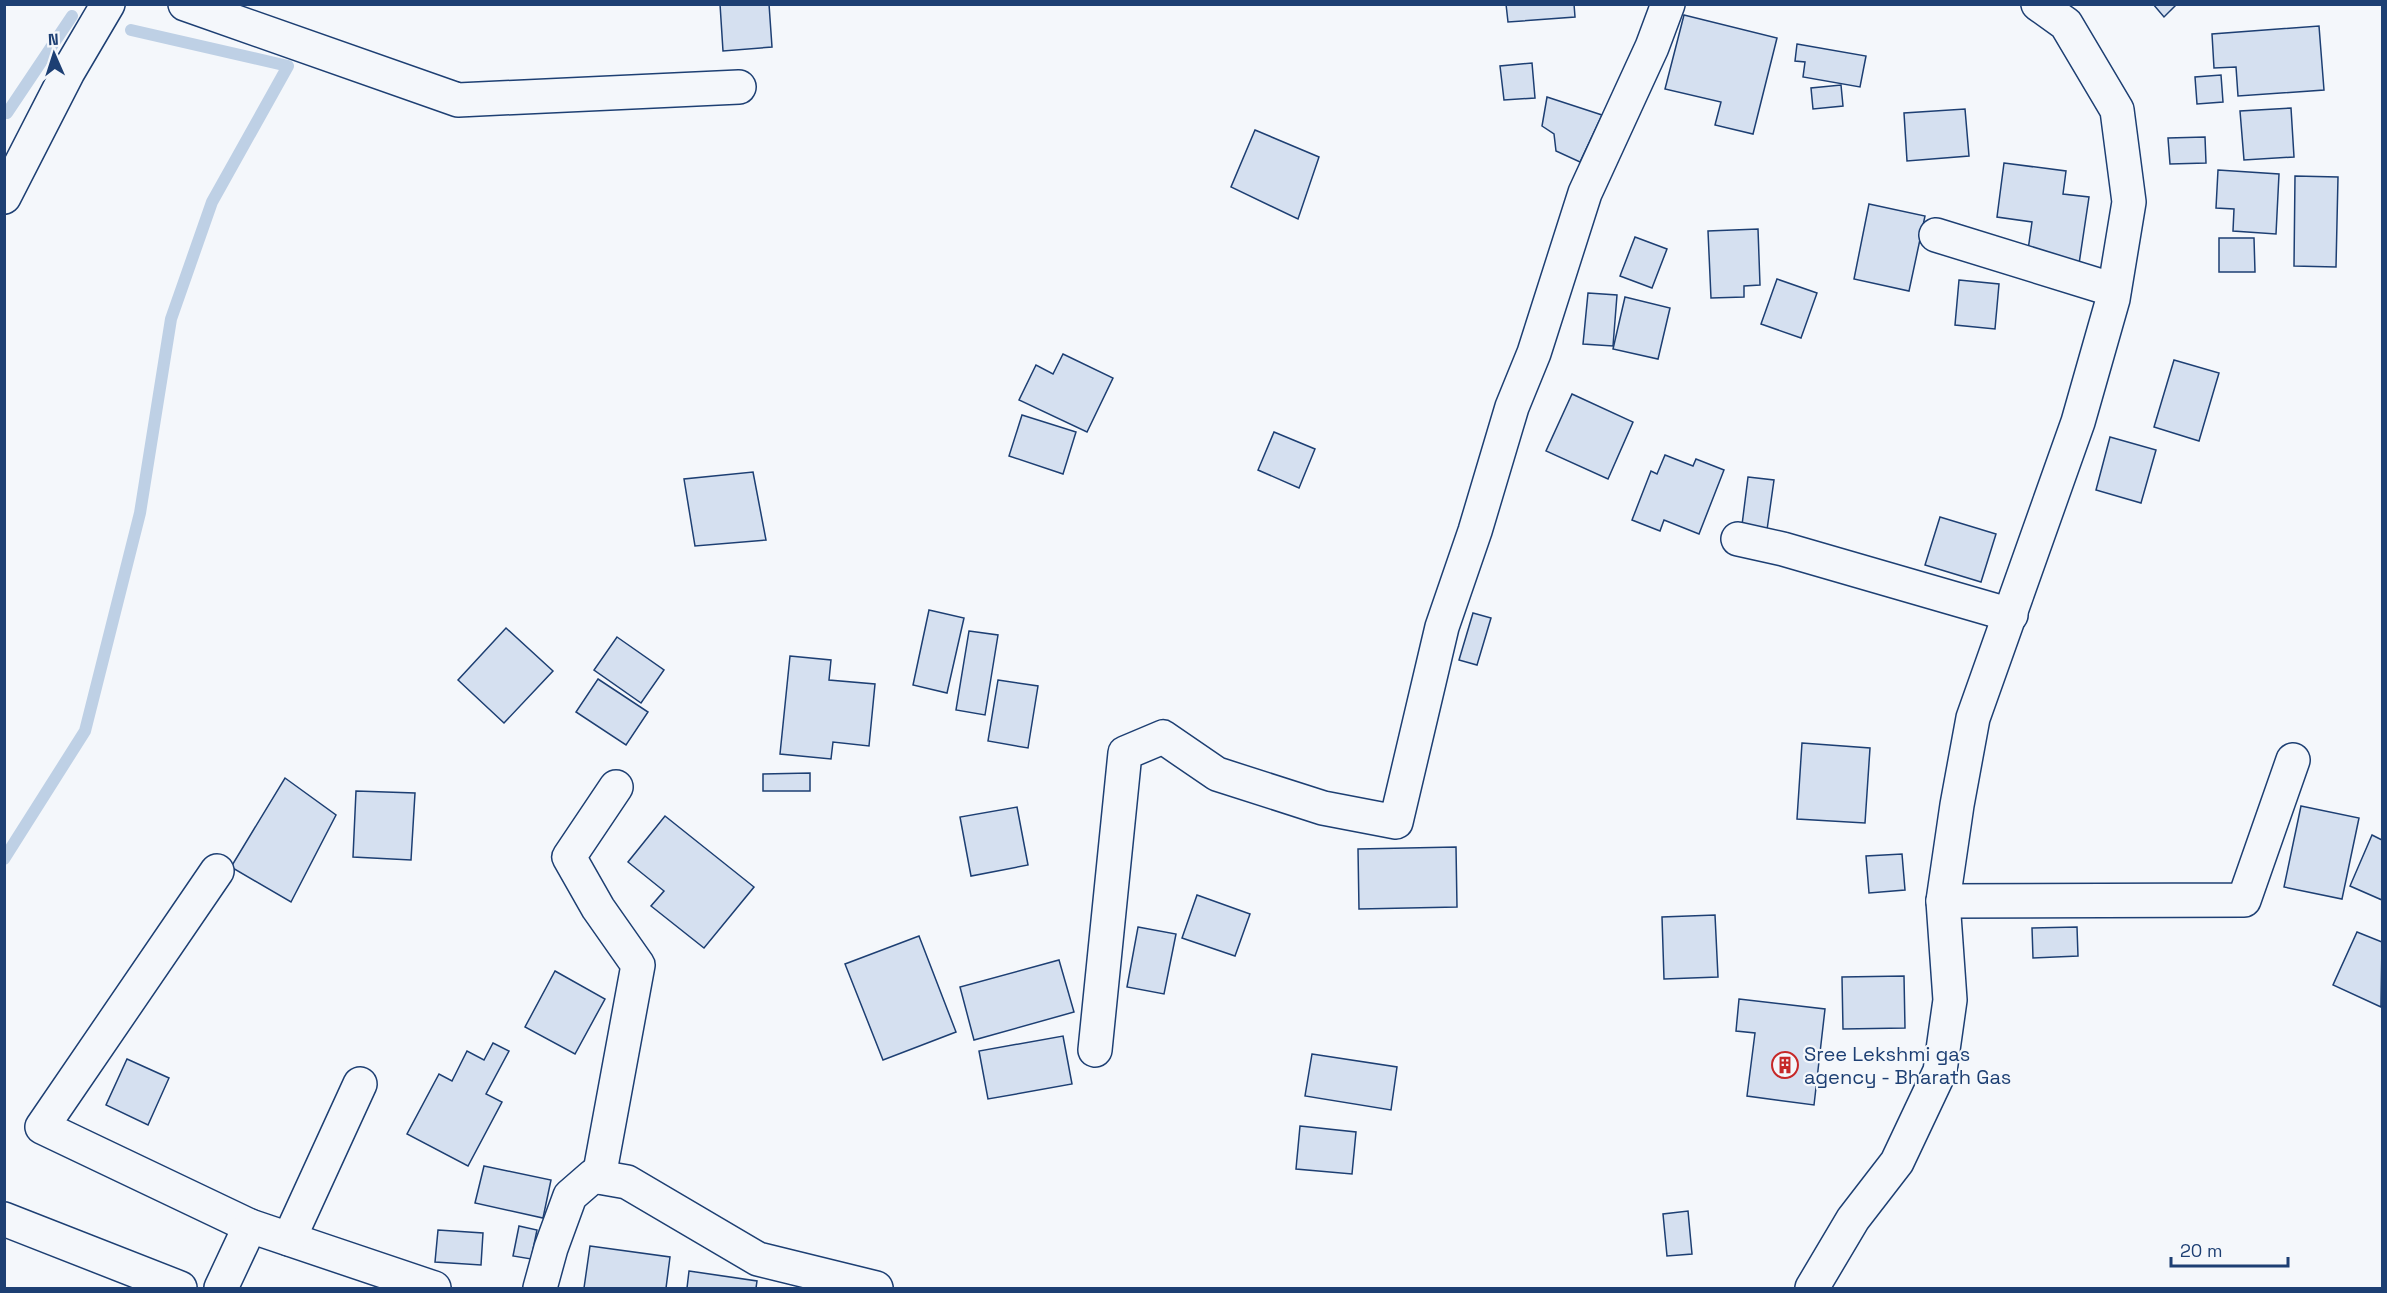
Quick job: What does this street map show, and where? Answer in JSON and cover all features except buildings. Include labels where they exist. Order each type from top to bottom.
[{"type":"street","points":[[4,197],[15,153],[68,72],[108,4]]},
{"type":"street","points":[[185,4],[458,99],[739,87]]},
{"type":"street","points":[[1095,1050],[1125,753],[1163,737],[1218,774],[1323,808],[1396,822],[1442,627],[1475,531],[1512,407],[1534,353],[1585,194],[1652,47],[1668,4]]},
{"type":"street","points":[[1812,1288],[1852,1219],[1897,1162],[1940,1071],[1950,999],[1943,901],[1973,718],[2078,422],[2114,290],[2129,202],[2117,110],[2066,24],[2038,4]]},
{"type":"street","points":[[1936,235],[2114,290]]},
{"type":"street","points":[[1737,539],[1783,549],[2011,615]]},
{"type":"street","points":[[1943,901],[2244,900],[2293,760]]},
{"type":"street","points":[[599,1177],[638,964],[598,908],[570,857],[616,787]]},
{"type":"street","points":[[217,871],[42,1127],[250,1226],[434,1288]]},
{"type":"street","points":[[290,1239],[360,1084]]},
{"type":"street","points":[[540,1288],[551,1248],[570,1196],[593,1176],[627,1182],[758,1259],[876,1288]]},
{"type":"street","points":[[4,1219],[180,1288]]},
{"type":"street","points":[[221,1288],[250,1226]]},
{"type":"waterway","points":[[7,113],[72,16]]},
{"type":"waterway","points":[[4,859],[85,731],[140,513],[171,319],[212,202],[288,66],[131,30]]},
{"type":"place","name":"Sree Lekshmi gas agency - Bharath Gas","points":[[1785,1065]]}]
